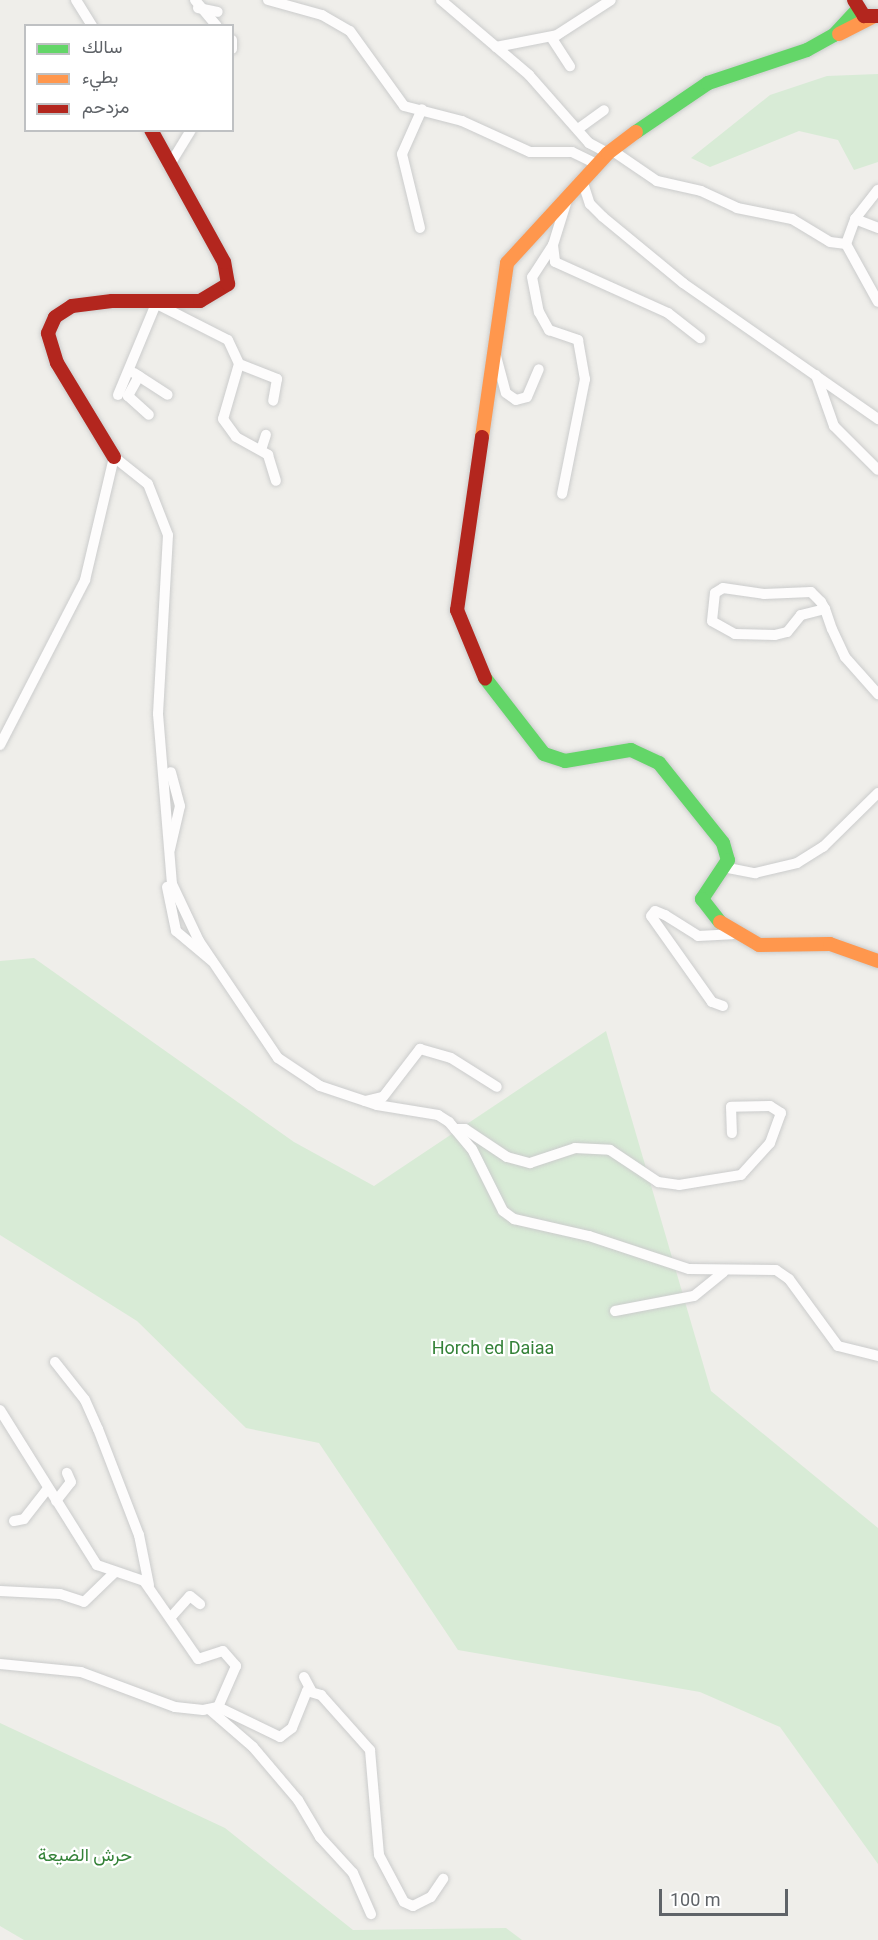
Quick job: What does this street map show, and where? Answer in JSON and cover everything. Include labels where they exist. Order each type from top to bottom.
[{"type":"street","points":[[76,0],[91,24]]},
{"type":"street","points":[[268,0],[298,6],[350,31],[397,100],[462,121],[530,153],[572,152],[597,164]]},
{"type":"street","points":[[441,0],[496,47],[578,129],[657,181],[702,191],[737,208],[792,219],[830,242],[846,244]]},
{"type":"street","points":[[496,47],[551,37],[611,0]]},
{"type":"street","points":[[196,4],[218,12]]},
{"type":"street","points":[[196,4],[215,24]]},
{"type":"street","points":[[834,35],[855,5],[875,17]]},
{"type":"street","points":[[875,17],[807,50],[708,83],[610,152],[507,263],[496,356],[457,610],[468,647],[480,672],[544,754],[566,761],[622,749],[659,764],[715,830],[728,860],[702,899],[709,915],[732,934],[765,946],[837,945],[878,961]]},
{"type":"street","points":[[551,37],[570,66]]},
{"type":"street","points":[[420,228],[402,154],[422,109]]},
{"type":"street","points":[[578,129],[604,110]]},
{"type":"street","points":[[152,132],[224,262],[228,284],[200,301],[72,306],[55,316],[48,333],[68,386],[114,457],[148,484],[168,535],[158,714],[169,872],[181,908],[278,1058],[310,1082],[365,1101],[438,1115],[455,1129],[483,1167],[503,1211],[514,1219],[589,1236],[666,1263],[724,1272],[776,1270],[789,1279],[838,1346],[878,1356]]},
{"type":"street","points":[[169,166],[190,132]]},
{"type":"street","points":[[583,183],[597,210],[683,284],[878,419]]},
{"type":"street","points":[[878,190],[855,219],[846,244],[878,302]]},
{"type":"street","points":[[562,494],[585,379],[578,340],[549,330],[539,312],[532,277],[553,245],[567,200]]},
{"type":"street","points":[[855,219],[878,228]]},
{"type":"street","points":[[553,245],[559,264],[668,313],[700,338]]},
{"type":"street","points":[[153,303],[217,331],[239,364],[277,379],[273,401]]},
{"type":"street","points":[[118,395],[153,303]]},
{"type":"street","points":[[496,356],[506,393],[516,400],[526,397],[539,369]]},
{"type":"street","points":[[239,364],[223,419],[236,437],[261,450],[276,467],[276,481]]},
{"type":"street","points":[[129,369],[168,395]]},
{"type":"street","points":[[816,375],[834,426],[878,470]]},
{"type":"street","points":[[139,376],[128,396],[149,415]]},
{"type":"street","points":[[261,450],[266,435]]},
{"type":"street","points":[[0,745],[85,580],[114,457]]},
{"type":"street","points":[[825,609],[801,615],[776,635],[735,634],[712,621],[715,593],[723,588],[764,594],[811,592],[825,609],[845,657],[878,694]]},
{"type":"street","points":[[168,855],[180,806],[171,772]]},
{"type":"street","points":[[723,867],[755,873],[797,863],[824,847],[878,793]]},
{"type":"street","points":[[723,1006],[712,1002],[651,916],[655,911],[665,915],[698,936],[732,934]]},
{"type":"street","points":[[365,1101],[383,1097],[420,1049],[451,1058],[497,1087]]},
{"type":"street","points":[[455,1129],[465,1129],[507,1157],[530,1163],[575,1148],[610,1150],[671,1185],[741,1175],[770,1143],[782,1113],[770,1106],[731,1107],[732,1133]]},
{"type":"street","points":[[615,1311],[694,1296],[724,1272]]},
{"type":"street","points":[[55,1362],[85,1400],[98,1429],[139,1535],[149,1585],[198,1659],[223,1651],[234,1661],[214,1708]]},
{"type":"street","points":[[0,1410],[88,1555],[115,1572],[149,1585]]},
{"type":"street","points":[[56,1501],[71,1482],[67,1473]]},
{"type":"street","points":[[14,1521],[24,1519],[48,1488]]},
{"type":"street","points":[[0,1592],[60,1594],[84,1602],[115,1572]]},
{"type":"street","points":[[171,1617],[190,1596],[200,1604]]},
{"type":"street","points":[[0,1664],[81,1672],[175,1707],[214,1708],[280,1737],[292,1728],[299,1702],[311,1690]]},
{"type":"street","points":[[304,1677],[311,1690],[370,1750],[370,1798],[379,1855],[404,1902],[413,1906],[431,1897],[443,1880]]},
{"type":"street","points":[[214,1708],[253,1747],[298,1800],[320,1837],[353,1873],[371,1914]]},
{"type":"green space","points":[[878,74],[878,162],[854,170],[838,140],[799,131],[710,167],[691,158],[770,95],[827,76]]},
{"type":"green space","name":"Horch ed Daiaa","points":[[34,958],[294,1142],[374,1186],[606,1031],[711,1391],[878,1528],[878,1864],[780,1727],[700,1692],[458,1650],[319,1443],[246,1428],[137,1321],[0,1235],[0,961]]},
{"type":"green space","name":"حرش الضيعة","points":[[0,1723],[225,1828],[353,1930],[506,1928],[522,1940],[24,1940],[0,1926]]},
{"type":"traffic: fast","points":[[636,132],[708,83],[807,50],[834,35],[857,10]]},
{"type":"traffic: fast","points":[[485,678],[544,754],[565,761],[631,750],[659,763],[723,843],[728,860],[702,899],[720,922]]},
{"type":"traffic: slow","points":[[839,34],[873,17]]},
{"type":"traffic: slow","points":[[482,437],[507,263],[608,153],[636,132]]},
{"type":"traffic: slow","points":[[720,922],[759,945],[830,944],[878,961]]},
{"type":"traffic: jam","points":[[854,0],[864,16],[878,16]]},
{"type":"traffic: jam","points":[[114,457],[57,363],[48,333],[55,317],[72,306],[112,301],[200,301],[228,284],[224,262],[152,132]]},
{"type":"traffic: jam","points":[[482,437],[457,610],[485,678]]}]
